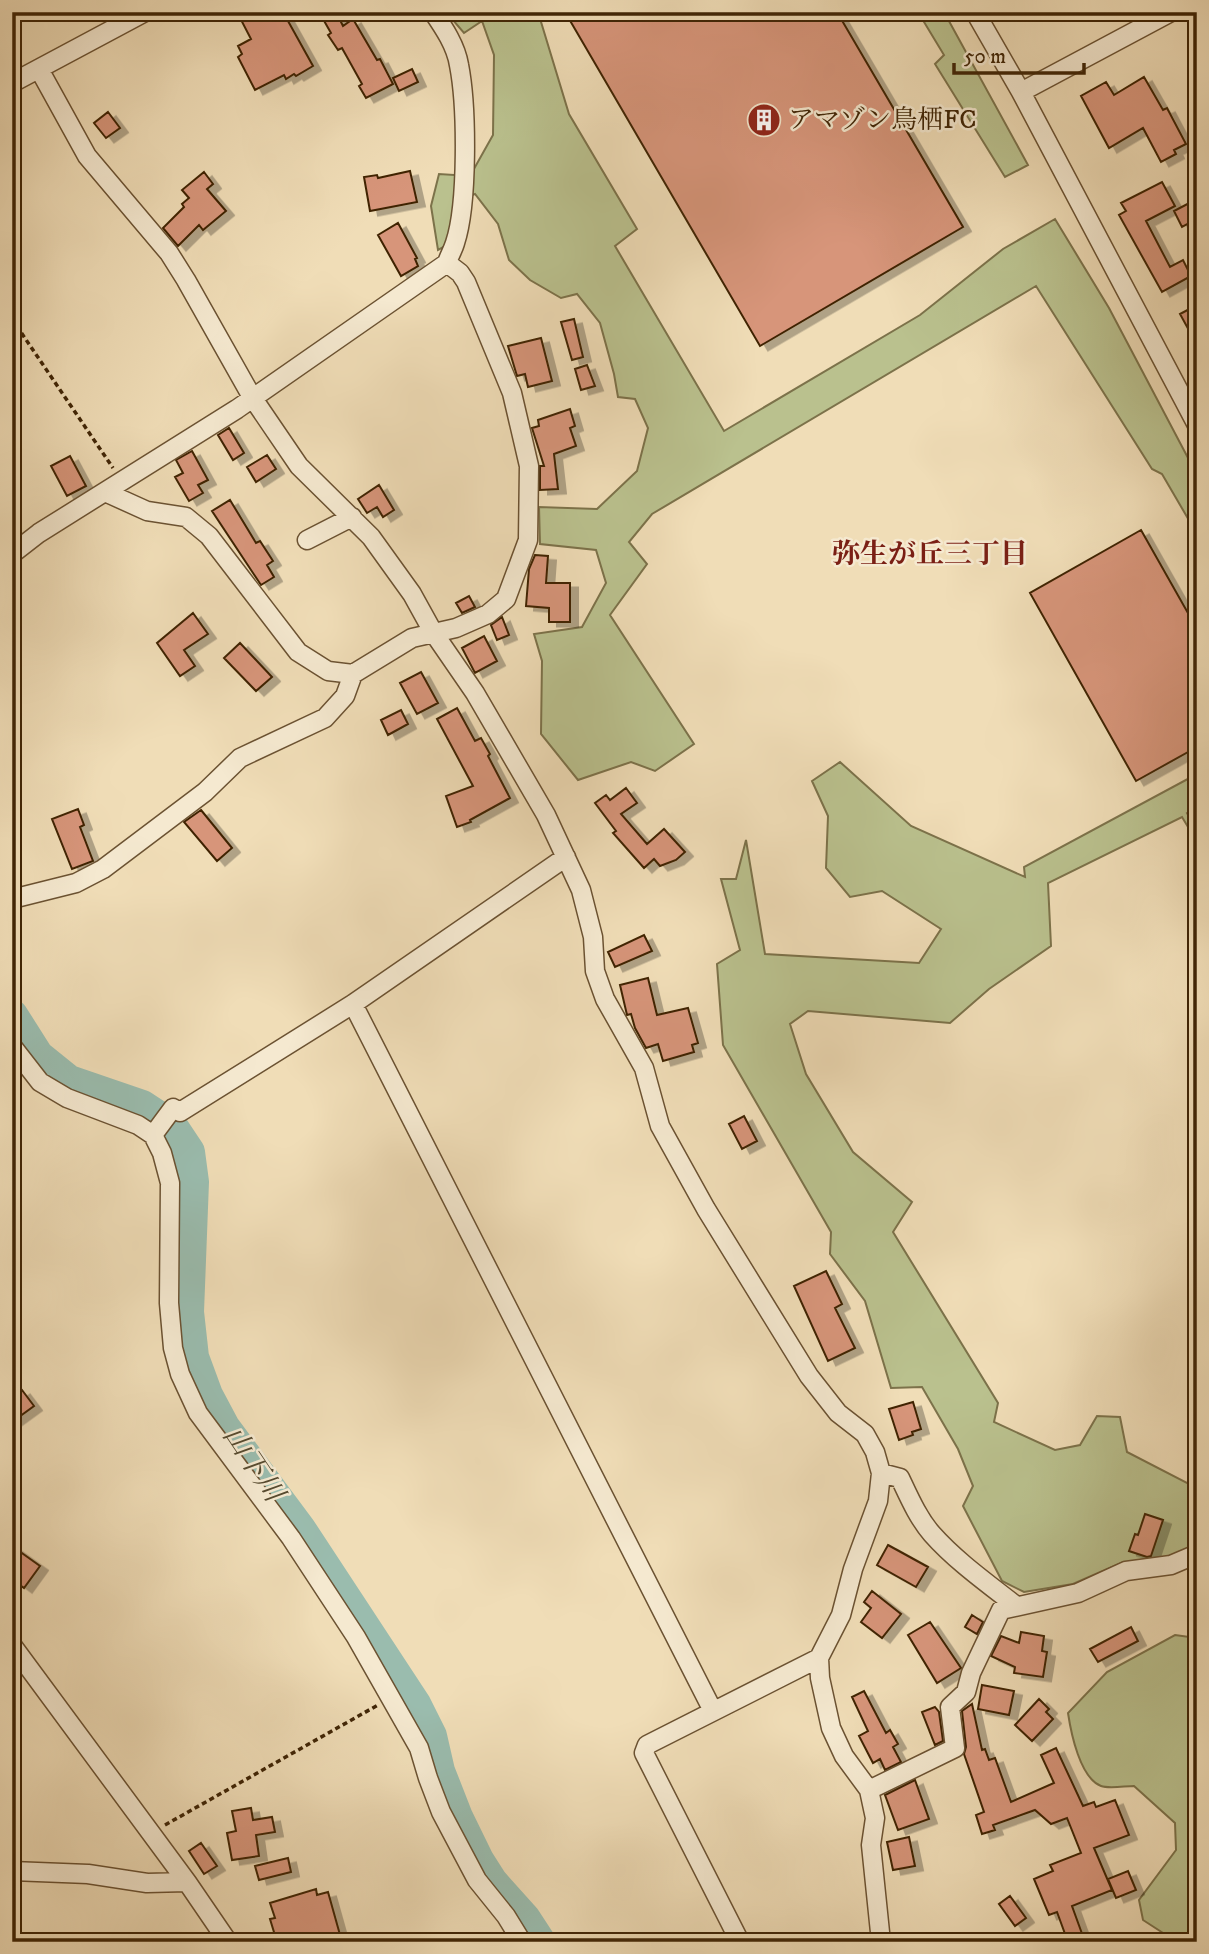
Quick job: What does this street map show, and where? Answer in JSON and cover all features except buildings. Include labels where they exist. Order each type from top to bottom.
[{"type":"street","points":[[12,83],[145,12]]},
{"type":"street","points":[[12,554],[39,533],[237,409],[447,263],[456,242],[462,196],[464,107],[459,63],[446,30],[433,12]]},
{"type":"street","points":[[975,12],[1021,92],[1197,425]]},
{"type":"street","points":[[1021,92],[1171,12]]},
{"type":"street","points":[[39,69],[87,156],[146,224],[180,271],[251,397],[299,466],[372,537],[475,693],[523,774],[581,890],[593,937],[595,971],[605,999],[644,1068],[660,1126],[706,1209],[809,1376],[838,1413],[865,1434],[875,1452],[881,1473],[878,1501],[853,1569],[841,1615],[820,1658],[820,1678],[831,1728],[844,1756],[869,1790],[875,1818],[871,1846],[881,1942]]},
{"type":"street","points":[[105,492],[148,511],[186,517],[209,536],[298,652],[328,671],[353,674],[412,638],[457,628],[488,614],[506,599],[528,540],[529,466],[512,393],[466,282],[460,273],[447,263]]},
{"type":"street","points":[[307,540],[352,517]]},
{"type":"street","points":[[12,899],[76,883],[103,869],[205,792],[240,758],[325,718],[345,696],[353,674]]},
{"type":"street","points":[[154,1133],[173,1108],[180,1112],[353,1004],[566,857]]},
{"type":"street","points":[[353,1004],[713,1711]]},
{"type":"street","points":[[12,1046],[40,1082],[67,1098],[154,1133],[170,1182],[169,1303],[173,1348],[180,1374],[198,1413],[291,1538],[356,1637],[419,1748],[442,1812],[477,1880],[506,1916],[522,1942]]},
{"type":"street","points":[[881,1473],[900,1478],[917,1513],[931,1533],[1015,1605]]},
{"type":"street","points":[[869,1790],[955,1748],[950,1707],[966,1692],[971,1673],[1001,1610],[1077,1593],[1126,1571],[1171,1565],[1197,1554]]},
{"type":"street","points":[[12,1645],[187,1882],[228,1942]]},
{"type":"street","points":[[740,1942],[644,1754],[647,1745],[820,1658]]},
{"type":"street","points":[[12,1871],[88,1874],[147,1884],[187,1882]]},
{"type":"path","points":[[12,319],[122,481]]},
{"type":"path","points":[[151,1833],[391,1698]]},
{"type":"green space","points":[[446,12],[538,12],[569,114],[637,229],[615,246],[724,431],[920,315],[1003,249],[1055,219],[1109,308],[1197,475],[1197,534],[1162,474],[1152,469],[1036,286],[652,514],[629,542],[647,564],[610,615],[694,744],[655,771],[631,762],[578,780],[541,734],[542,661],[534,634],[582,627],[606,583],[596,550],[540,544],[539,507],[597,509],[637,471],[648,428],[635,399],[618,397],[600,323],[577,294],[561,298],[530,280],[509,260],[498,224],[475,194],[458,200],[451,243],[438,250],[431,206],[439,174],[470,176],[493,135],[494,55],[482,21],[464,33]]},
{"type":"green space","points":[[918,12],[944,12],[1028,165],[1005,177],[935,64],[944,55]]},
{"type":"green space","points":[[840,762],[911,826],[1025,877],[1024,867],[1197,774],[1197,807],[1187,813],[1197,831],[1197,842],[1182,817],[1048,883],[1051,946],[989,989],[950,1023],[808,1011],[790,1024],[806,1074],[853,1152],[912,1202],[893,1232],[998,1403],[994,1422],[1055,1450],[1080,1445],[1097,1416],[1120,1417],[1127,1452],[1197,1488],[1197,1547],[1163,1562],[1123,1562],[1073,1584],[1024,1592],[1002,1581],[963,1506],[973,1486],[958,1449],[922,1387],[891,1388],[865,1301],[830,1254],[831,1232],[723,1045],[717,964],[740,950],[721,879],[736,879],[746,840],[765,954],[919,963],[941,929],[882,891],[850,897],[826,868],[828,816],[812,781]]},
{"type":"green space","points":[[1175,1635],[1197,1638],[1197,1942],[1177,1942],[1143,1920],[1139,1900],[1176,1850],[1175,1823],[1134,1786],[1104,1787],[1087,1774],[1071,1732],[1068,1713],[1107,1672]]},
{"type":"waterway","name":"山下川","points":[[12,1015],[38,1056],[69,1081],[142,1106],[171,1125],[189,1152],[193,1182],[188,1312],[193,1357],[207,1395],[224,1427],[300,1529],[415,1704],[431,1736],[439,1771],[457,1817],[478,1860],[492,1882],[525,1919],[540,1942]]},
{"type":"place","name":"アマゾン鳥栖FC","points":[[764,120]]},
{"type":"district","name":"弥生が丘三丁目","points":[[930,554]]}]
